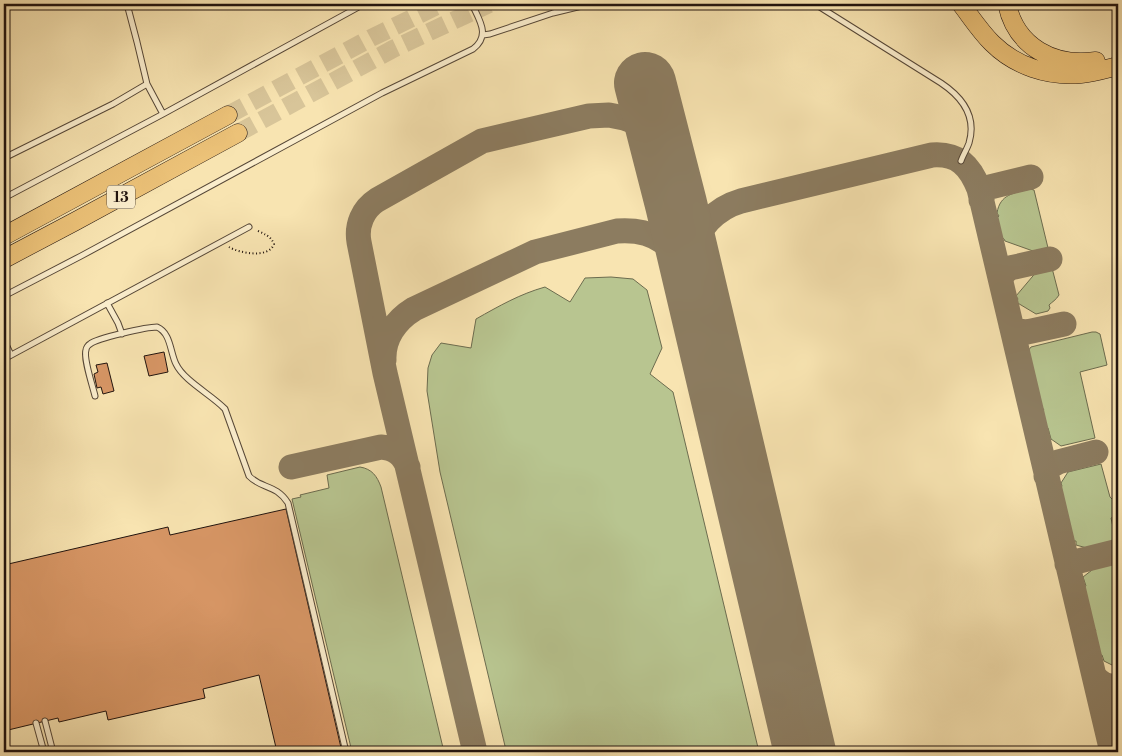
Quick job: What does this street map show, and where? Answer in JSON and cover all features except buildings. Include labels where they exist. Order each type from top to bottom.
[{"type":"highway","points":[[961,4],[984,35],[996,47],[1013,60],[1027,66],[1049,73],[1072,75],[1096,72],[1118,66]]},
{"type":"highway","points":[[1007,4],[1011,18],[1020,34],[1032,46],[1047,55],[1063,61],[1077,63],[1118,57]]},
{"type":"highway","name":"13","points":[[4,236],[228,115]]},
{"type":"highway","name":"13","points":[[4,259],[238,133]]},
{"type":"lane","points":[[126,4],[147,84],[163,114]]},
{"type":"lane","points":[[4,198],[364,4]]},
{"type":"lane","points":[[4,296],[382,93],[474,49],[481,42],[483,35],[482,27],[472,4]]},
{"type":"lane","points":[[483,35],[553,13],[590,4]]},
{"type":"lane","points":[[815,4],[958,95],[964,104],[971,125],[970,140],[961,161]]},
{"type":"lane","points":[[4,158],[113,104],[147,84]]},
{"type":"lane","points":[[4,359],[249,227]]},
{"type":"lane","points":[[107,303],[122,334]]},
{"type":"lane","points":[[95,396],[85,355],[89,344],[97,340],[157,327],[166,334],[176,365],[182,373],[226,409],[249,476],[258,483],[279,492],[288,503],[346,752]]},
{"type":"lane","points":[[4,340],[11,355]]},
{"type":"lane","points":[[46,721],[53,752]]},
{"type":"lane","points":[[36,723],[44,752]]},
{"type":"path","points":[[221,242],[233,250],[242,253],[251,254],[272,250],[274,244],[270,237],[249,227]]},
{"type":"green space","points":[[1030,189],[1034,190],[1048,248],[1033,251],[1005,241],[1001,237],[997,218],[1001,202],[1005,198],[1013,193]]},
{"type":"green space","points":[[1052,268],[1059,295],[1049,305],[1048,311],[1036,314],[1016,302],[1018,299],[1016,296],[1038,270]]},
{"type":"green space","points":[[611,277],[633,279],[647,290],[662,348],[650,374],[673,392],[759,752],[511,752],[505,746],[440,472],[427,391],[428,368],[432,355],[441,343],[471,348],[476,319],[510,301],[545,287],[570,302],[585,278]]},
{"type":"green space","points":[[1092,332],[1100,334],[1107,365],[1080,372],[1095,438],[1061,446],[1051,439],[1046,427],[1042,412],[1044,410],[1041,406],[1028,351],[1031,347]]},
{"type":"green space","points":[[1101,464],[1110,497],[1118,502],[1118,516],[1111,518],[1117,545],[1094,550],[1076,545],[1076,541],[1073,541],[1060,489],[1061,483],[1068,472]]},
{"type":"green space","points":[[360,467],[368,469],[374,474],[381,487],[444,752],[352,752],[292,499],[301,497],[300,495],[329,488],[327,475]]},
{"type":"green space","points":[[1118,557],[1118,668],[1104,661],[1102,655],[1100,655],[1083,577],[1105,560]]},
{"type":"taxiway","points":[[475,752],[385,373],[358,236],[362,218],[368,208],[377,200],[482,141],[589,116],[609,115],[638,123],[646,129],[653,140],[676,204]]},
{"type":"taxiway","points":[[716,372],[693,260],[698,236],[709,220],[716,214],[741,201],[932,155],[949,156],[962,163],[972,174],[979,189],[1112,752]]},
{"type":"taxiway","points":[[981,200],[984,192],[990,187],[1031,177]]},
{"type":"taxiway","points":[[384,360],[386,344],[392,330],[396,324],[414,309],[535,252],[617,231],[644,233],[664,242],[678,260],[688,284]]},
{"type":"taxiway","points":[[1001,281],[1003,273],[1010,268],[1050,259]]},
{"type":"taxiway","points":[[1011,325],[1017,331],[1027,332],[1064,324]]},
{"type":"taxiway","points":[[291,467],[381,447],[398,453],[408,467]]},
{"type":"taxiway","points":[[1046,476],[1049,467],[1058,462],[1096,452]]},
{"type":"taxiway","points":[[1067,564],[1115,552]]},
{"type":"taxiway","points":[[1094,676],[1104,684],[1118,686]]},
{"type":"runway","points":[[645,83],[676,204],[805,752]]},
{"type":"tunnel","points":[[228,115],[371,38],[441,4]]},
{"type":"tunnel","points":[[238,133],[393,49],[489,4]]}]
